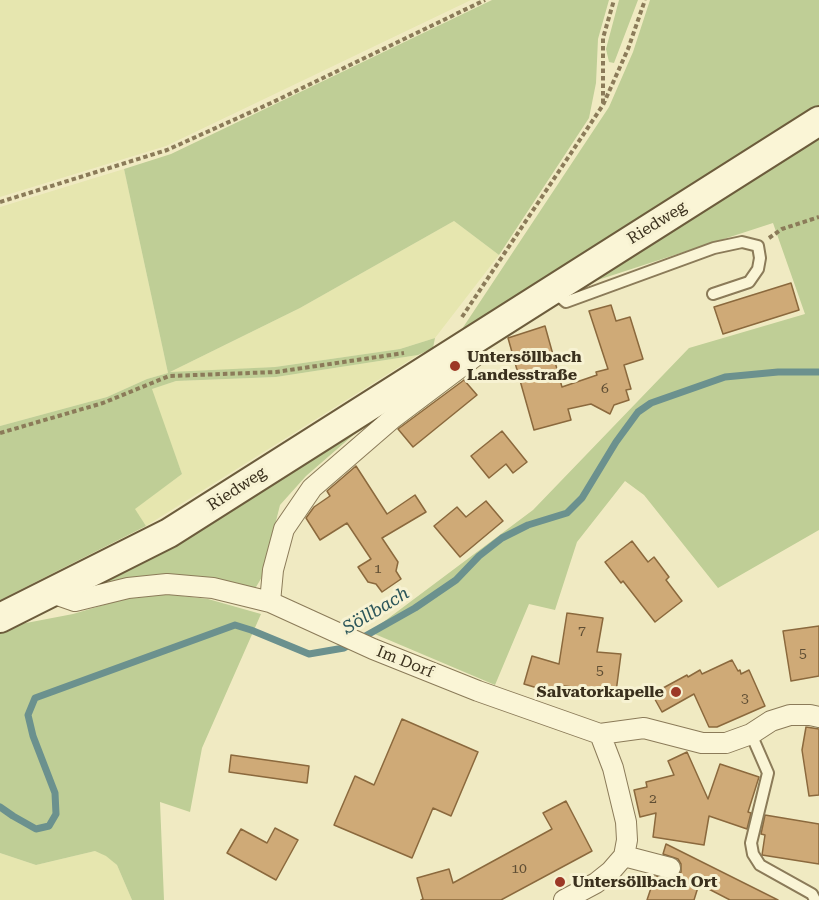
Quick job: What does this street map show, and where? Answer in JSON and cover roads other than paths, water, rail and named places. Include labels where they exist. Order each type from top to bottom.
[{"type":"main road","name":"Riedweg","points":[[0,618],[169,533],[819,121]]},
{"type":"street","points":[[270,602],[273,570],[284,529],[312,488],[393,418],[474,357],[464,344]]},
{"type":"street","name":"Im Dorf","points":[[52,593],[75,601],[128,588],[167,584],[213,588],[270,602],[373,649],[478,691],[600,734]]},
{"type":"street","points":[[564,900],[596,883],[612,871],[624,856],[627,840],[626,822],[614,768],[600,734],[644,728],[702,743],[726,743],[751,734],[771,721],[790,715],[819,717]]},
{"type":"street","points":[[624,856],[670,868]]},
{"type":"lane","points":[[552,289],[566,302],[714,248],[742,242],[758,246],[760,258],[758,269],[749,282],[713,294]]},
{"type":"lane","points":[[751,734],[768,773],[751,843],[753,854],[760,865],[812,894],[815,900]]},
{"type":"waterway","name":"Söllbach","points":[[0,807],[36,829],[49,826],[56,814],[55,793],[33,736],[28,715],[35,698],[235,625],[309,654],[344,648],[415,608],[456,580],[479,556],[502,538],[528,525],[567,513],[582,498],[616,442],[638,412],[651,403],[725,377],[778,372],[819,372]]},
{"type":"place","name":"Untersöllbach Landesstraße","points":[[455,366]]},
{"type":"place","name":"Salvatorkapelle","points":[[676,692]]},
{"type":"place","name":"Untersöllbach Ort","points":[[560,882]]}]
